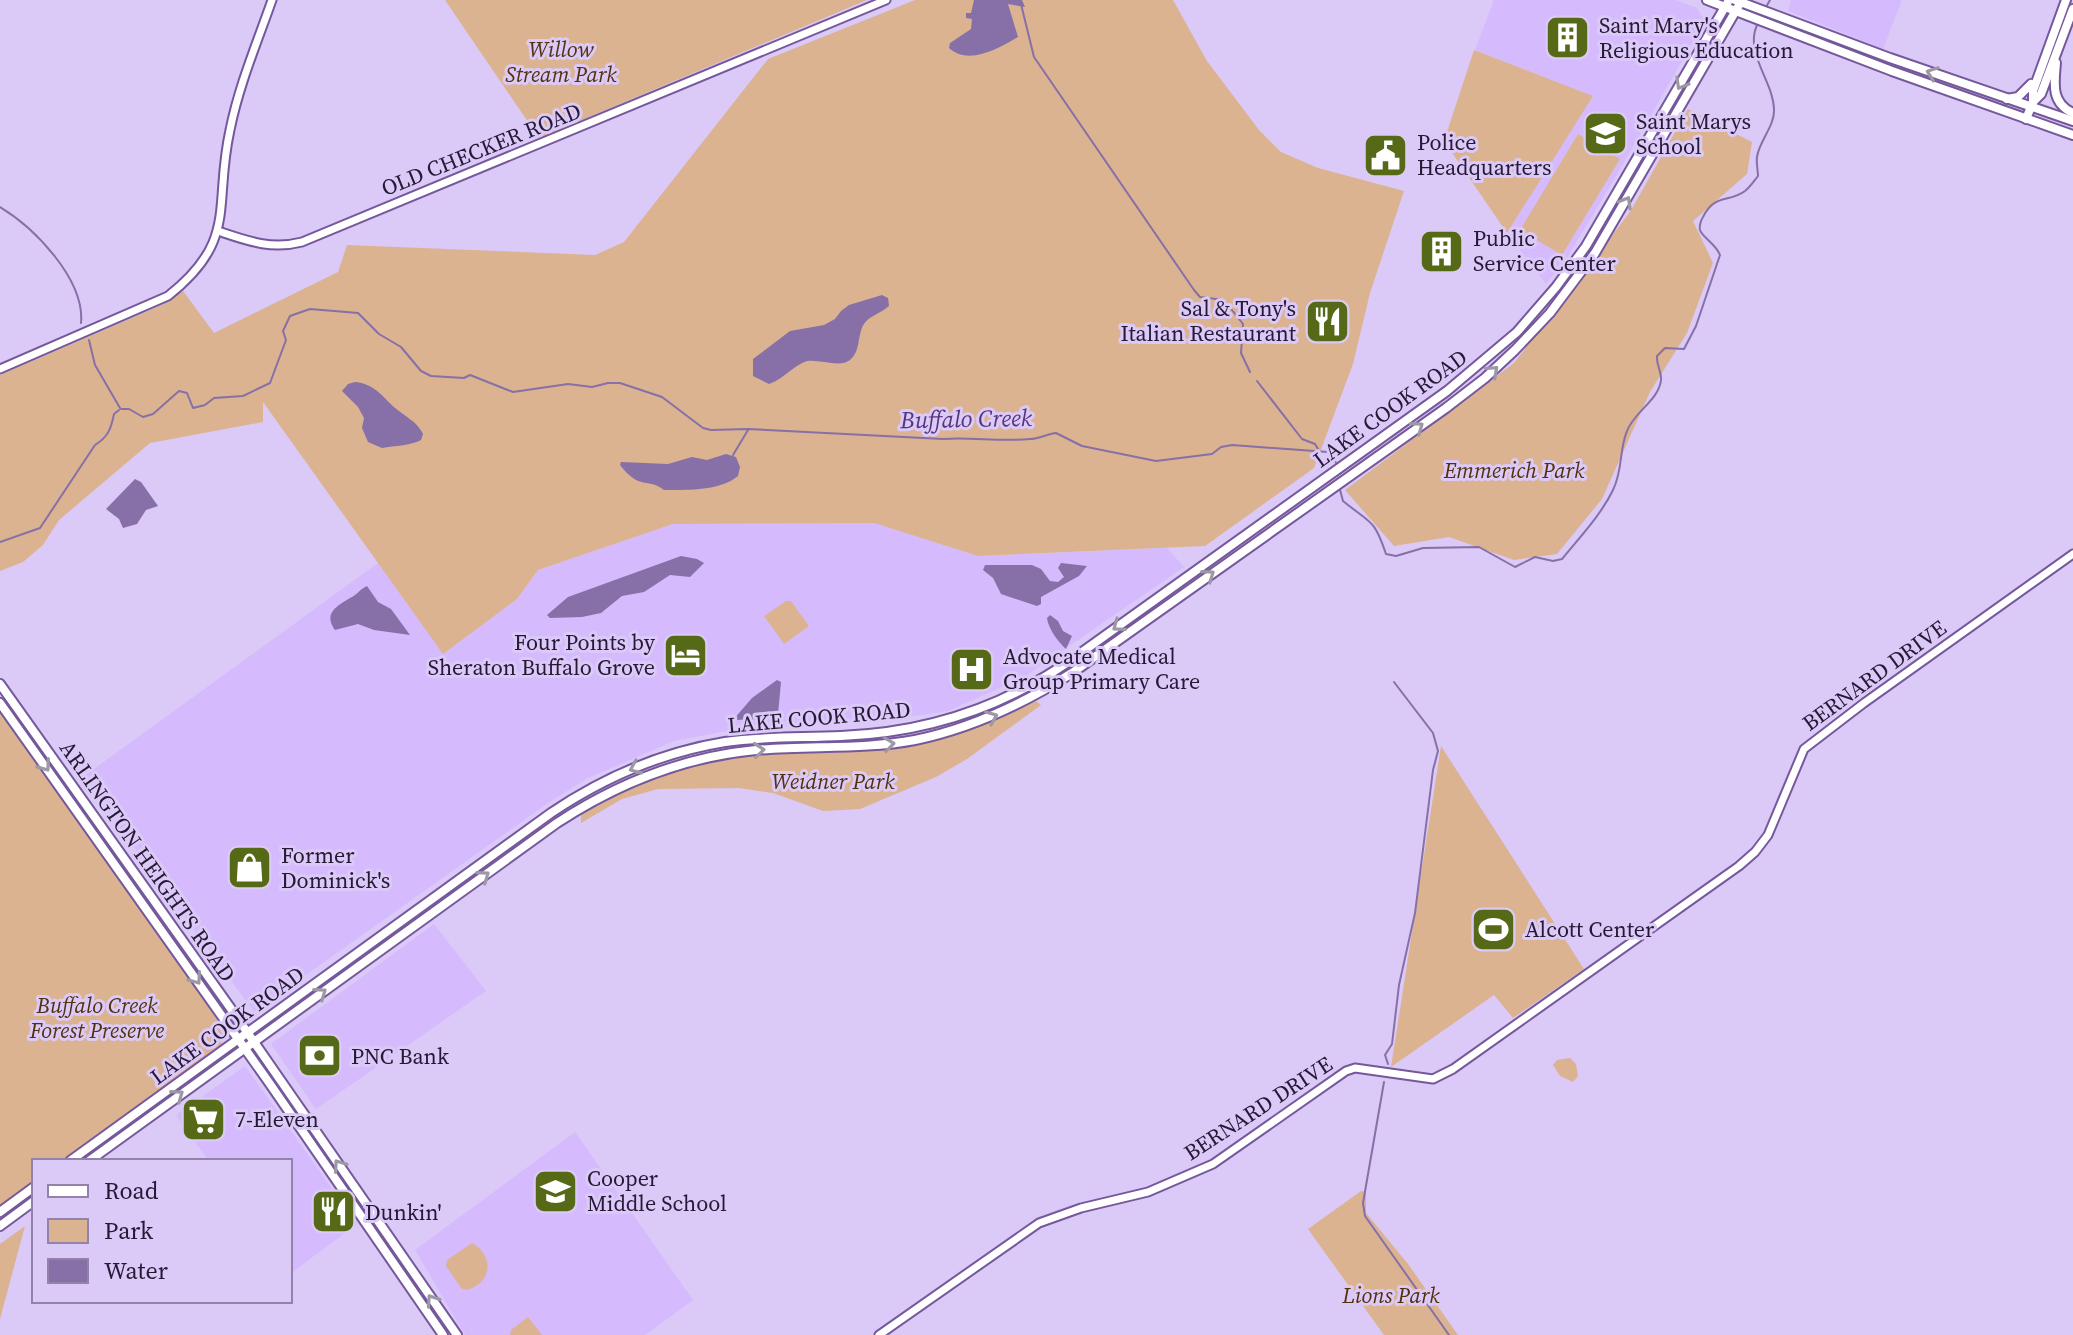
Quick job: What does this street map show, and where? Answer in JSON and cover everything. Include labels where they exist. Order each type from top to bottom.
[{"type":"main road","points":[[1708,0],[1735,3],[2073,135]]},
{"type":"main road","points":[[2032,105],[2033,91],[2066,0]]},
{"type":"main road","name":"LAKE COOK ROAD","points":[[92,1159],[551,813],[586,791],[654,760],[709,745],[761,738],[895,732],[949,720],[1000,701],[1057,670],[1475,370],[1541,305],[1586,246],[1661,117],[1735,3]]},
{"type":"main road","name":"LAKE COOK ROAD","points":[[73,1159],[557,823],[612,790],[646,775],[719,755],[758,750],[860,747],[902,742],[968,726],[1007,710],[1072,673],[1485,378],[1550,313],[1595,253],[1672,123],[1735,3]]},
{"type":"main road","points":[[2026,119],[2041,94],[2073,9]]},
{"type":"main road","points":[[1774,20],[2073,121]]},
{"type":"main road","points":[[2063,35],[2056,64],[2055,96],[2060,106],[2073,113]]},
{"type":"main road","points":[[2006,99],[2025,92],[2039,73]]},
{"type":"main road","points":[[1661,117],[1672,123]]},
{"type":"main road","name":"ARLINGTON HEIGHTS ROAD","points":[[0,684],[102,826],[245,1042]]},
{"type":"main road","name":"ARLINGTON HEIGHTS ROAD","points":[[0,703],[457,1335]]},
{"type":"main road","points":[[245,1042],[443,1335]]},
{"type":"main road","points":[[0,1212],[32,1188]]},
{"type":"main road","points":[[0,1226],[32,1202]]},
{"type":"street","points":[[0,369],[168,296],[197,271],[218,231],[229,134],[238,95],[272,0]]},
{"type":"street","name":"OLD CHECKER ROAD","points":[[218,231],[264,246],[288,246],[302,242],[886,0]]},
{"type":"street","name":"BERNARD DRIVE","points":[[879,1335],[1039,1223],[1081,1208],[1148,1192],[1202,1169],[1280,1119],[1346,1071],[1355,1068],[1433,1079],[1453,1069],[1739,866],[1768,835],[1804,749],[2073,554]]},
{"type":"shaded area","name":"Saint Marys School","points":[[1494,0],[1675,0],[1697,8],[1703,18],[1702,26],[1619,171],[1567,258],[1546,284],[1507,233],[1592,96],[1475,50]]},
{"type":"shaded area","points":[[1791,0],[1902,0],[1883,49],[1788,11]]},
{"type":"shaded area","points":[[874,523],[978,556],[1167,548],[1184,567],[1024,677],[948,711],[873,722],[721,732],[674,741],[588,778],[548,803],[254,1012],[83,777],[378,563],[444,653],[517,599],[538,570],[673,524]]},
{"type":"shaded area","points":[[434,924],[486,991],[316,1109],[271,1044]]},
{"type":"shaded area","points":[[245,1066],[357,1224],[292,1273],[292,1159],[208,1159],[176,1115]]},
{"type":"shaded area","name":"Cooper Middle School","points":[[575,1132],[693,1300],[645,1335],[465,1335],[415,1250]]},
{"type":"green space","name":"Willow Stream Park","points":[[445,0],[867,0],[539,138]]},
{"type":"green space","points":[[915,0],[1173,0],[1207,61],[1259,130],[1281,152],[1318,168],[1404,191],[1370,293],[1353,364],[1314,468],[1205,546],[978,556],[874,523],[673,524],[538,570],[517,599],[443,654],[263,402],[263,422],[150,443],[59,520],[43,545],[23,562],[0,571],[0,375],[164,304],[183,291],[214,333],[338,272],[347,245],[595,255],[624,242],[768,59]]},
{"type":"green space","points":[[1474,50],[1593,96],[1507,233],[1444,141]]},
{"type":"green space","name":"Emmerich Park","points":[[1688,109],[1752,142],[1747,174],[1693,221],[1713,263],[1687,333],[1650,392],[1602,499],[1557,554],[1514,560],[1449,537],[1394,546],[1345,490],[1514,363],[1630,212]]},
{"type":"green space","points":[[1578,134],[1620,159],[1562,255],[1520,230]]},
{"type":"green space","points":[[786,601],[791,601],[809,626],[784,644],[764,616]]},
{"type":"green space","name":"Weidner Park","points":[[1036,701],[1041,705],[967,759],[936,777],[860,809],[823,811],[773,793],[739,788],[658,789],[622,799],[581,823],[581,811],[634,785],[690,765],[767,753],[866,750],[906,745],[962,730]]},
{"type":"green space","name":"Buffalo Creek Forest Preserve","points":[[0,710],[156,928],[224,1030],[221,1047],[66,1159],[32,1159],[32,1183],[0,1207]]},
{"type":"green space","points":[[1441,746],[1584,969],[1513,1018],[1494,995],[1391,1067]]},
{"type":"green space","points":[[1570,1058],[1576,1064],[1578,1076],[1573,1082],[1560,1076],[1553,1065],[1557,1060]]},
{"type":"green space","name":"Lions Park","points":[[1361,1191],[1366,1192],[1366,1213],[1408,1264],[1458,1335],[1384,1335],[1308,1229]]},
{"type":"green space","points":[[25,1226],[0,1319],[0,1244]]},
{"type":"green space","points":[[472,1243],[484,1255],[487,1269],[481,1282],[466,1290],[461,1288],[446,1266],[447,1260]]},
{"type":"green space","points":[[528,1317],[542,1335],[510,1335],[511,1330]]},
{"type":"water","points":[[974,0],[1022,0],[1025,7],[1008,4],[1018,37],[975,55],[957,53],[949,48],[950,43],[971,29],[972,19],[966,18],[966,13],[971,13]]},
{"type":"water","points":[[882,295],[888,298],[889,306],[864,324],[856,352],[850,360],[841,363],[807,361],[769,384],[753,376],[753,359],[790,331],[824,325],[849,305]]},
{"type":"water","points":[[355,382],[374,389],[418,426],[423,434],[421,440],[382,448],[368,442],[362,428],[364,418],[342,391]]},
{"type":"water","points":[[726,454],[736,457],[740,467],[738,476],[722,485],[703,489],[664,490],[638,481],[620,465],[621,462],[668,464],[692,457],[707,460]]},
{"type":"water","points":[[135,479],[141,482],[158,506],[146,510],[137,524],[123,528],[119,519],[106,509]]},
{"type":"water","points":[[681,556],[704,563],[690,577],[670,575],[644,592],[622,596],[601,613],[582,617],[550,618],[547,615],[568,597]]},
{"type":"water","points":[[1061,563],[1087,566],[1079,576],[1041,597],[1041,604],[1037,606],[1001,594],[993,578],[983,570],[985,565],[1032,565],[1041,569],[1050,581],[1058,582],[1064,577],[1058,568]]},
{"type":"water","points":[[367,586],[378,602],[391,609],[410,635],[374,630],[358,624],[335,630],[330,619],[333,611]]},
{"type":"water","points":[[1050,615],[1058,621],[1063,631],[1072,636],[1066,649],[1049,626],[1047,618]]},
{"type":"water","points":[[777,680],[781,682],[778,714],[765,719],[733,720],[752,698]]},
{"type":"waterway","points":[[1020,0],[1034,57],[1194,290],[1200,297],[1224,300],[1243,324],[1241,353],[1250,372]]},
{"type":"waterway","name":"Buffalo Creek","points":[[1766,7],[1770,0]]},
{"type":"waterway","name":"Buffalo Creek","points":[[1339,486],[1343,501],[1375,527],[1386,554],[1396,556],[1423,548],[1479,547],[1515,567],[1535,557],[1553,561],[1562,559],[1613,490],[1630,424],[1659,387],[1661,377],[1657,356],[1665,348],[1684,349],[1696,326],[1720,255],[1701,233],[1702,218],[1712,204],[1739,195],[1758,176],[1758,151],[1774,115],[1772,98],[1754,45],[1758,23]]},
{"type":"waterway","points":[[0,207],[28,228],[55,257],[75,290],[81,323]]},
{"type":"waterway","name":"Buffalo Creek","points":[[121,409],[129,409],[143,417],[153,414],[179,391],[187,393],[193,408],[205,405],[214,398],[243,396],[270,383],[286,340],[283,331],[290,316],[310,309],[358,313],[379,334],[401,347],[421,371],[431,376],[464,378],[470,375],[513,392],[568,384],[592,387],[620,383],[662,397],[703,428],[711,430],[1008,440],[1033,439],[1056,433],[1082,446],[1156,461],[1212,454],[1221,447],[1232,445],[1328,452],[1337,464]]},
{"type":"waterway","points":[[89,340],[95,365],[120,408]]},
{"type":"waterway","points":[[1257,381],[1302,439],[1315,444],[1318,449]]},
{"type":"waterway","name":"Buffalo Creek","points":[[0,542],[40,528],[95,445],[106,436],[114,414],[119,410]]},
{"type":"waterway","points":[[733,455],[748,430]]},
{"type":"waterway","points":[[1388,1064],[1385,1055],[1392,1044],[1399,985],[1415,913],[1438,751],[1433,733],[1394,682]]},
{"type":"waterway","points":[[1384,1082],[1363,1203],[1365,1216],[1449,1335]]},
{"type":"place","name":"Saint Mary's Religious Education","points":[[1568,38]]},
{"type":"place","name":"Saint Marys School","points":[[1605,134]]},
{"type":"place","name":"Police Headquarters","points":[[1386,155]]},
{"type":"place","name":"Public Service Center","points":[[1442,251]]},
{"type":"place","name":"Sal & Tony's Italian Restaurant","points":[[1327,321]]},
{"type":"place","name":"Four Points by Sheraton Buffalo Grove","points":[[686,655]]},
{"type":"place","name":"Advocate Medical Group Primary Care","points":[[972,669]]},
{"type":"place","name":"Former Dominick's","points":[[250,868]]},
{"type":"place","name":"Alcott Center","points":[[1494,929]]},
{"type":"place","name":"PNC Bank","points":[[320,1056]]},
{"type":"place","name":"7-Eleven","points":[[204,1119]]},
{"type":"place","name":"Cooper Middle School","points":[[556,1191]]},
{"type":"place","name":"Dunkin'","points":[[334,1212]]}]
